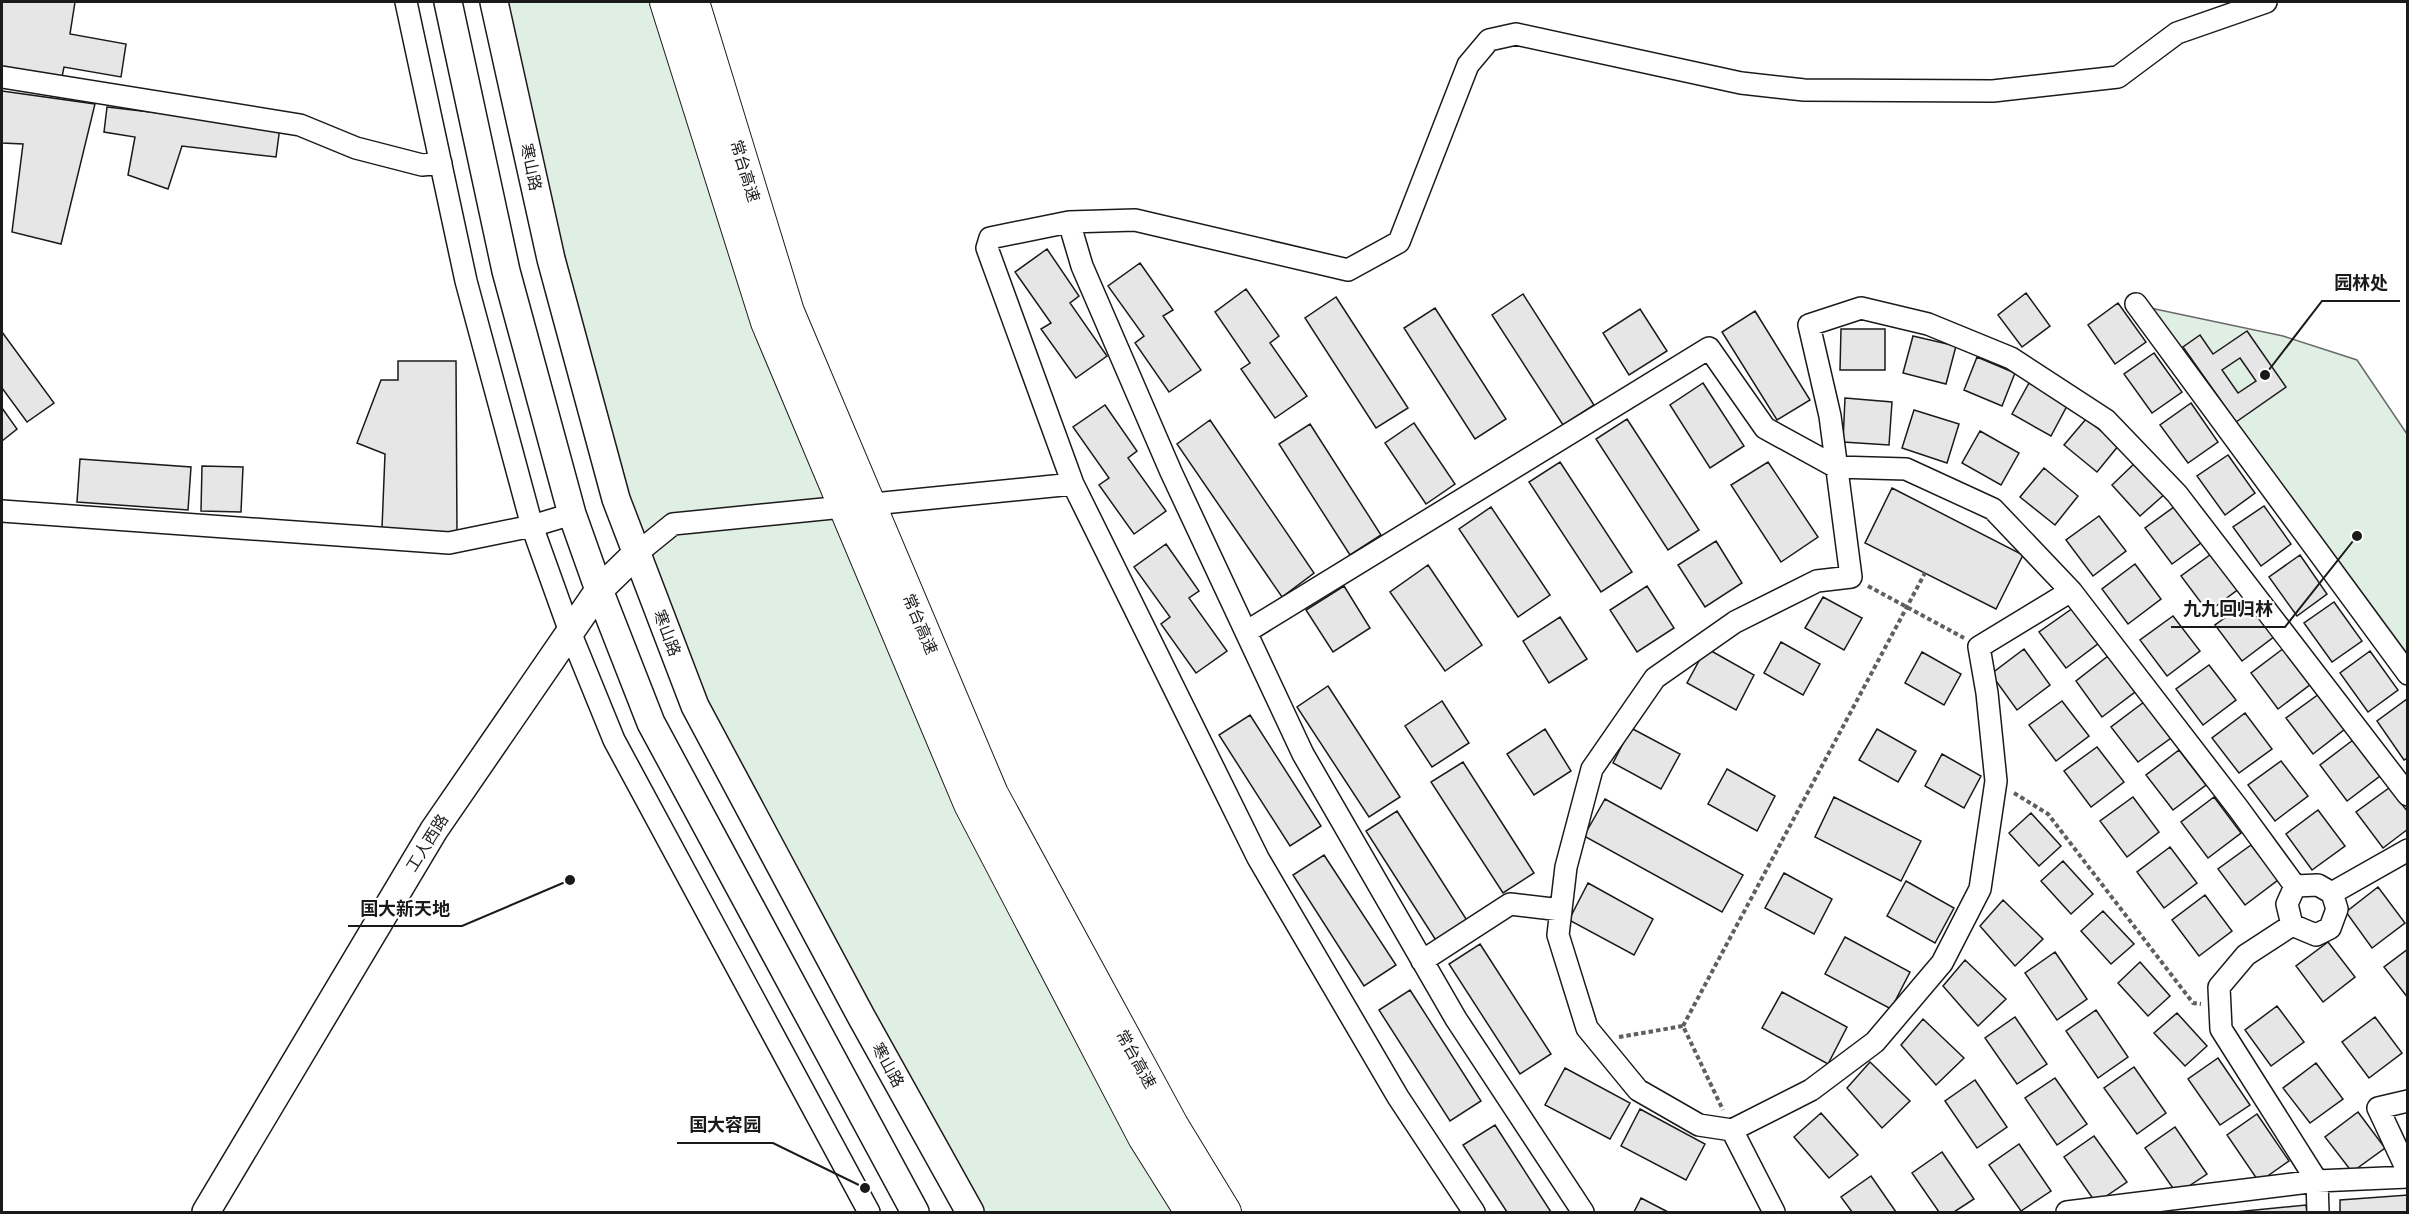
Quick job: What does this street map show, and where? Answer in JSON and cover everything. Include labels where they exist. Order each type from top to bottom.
[{"type":"highway","name":"常台高速","points":[[666,2],[767,322],[970,804],[1144,1137],[1191,1212]]},
{"type":"highway","name":"常台高速","points":[[693,2],[788,312],[992,794],[1172,1125],[1225,1212]]},
{"type":"main road","points":[[448,2],[506,271],[572,514],[599,590],[651,723],[915,1212]]},
{"type":"main road","name":"寒山路","points":[[494,2],[551,260],[616,499],[695,706],[851,997],[970,1212]]},
{"type":"main road","name":"工人西路","points":[[206,1212],[434,830],[599,590],[636,554]]},
{"type":"street","points":[[406,2],[466,281],[532,526],[570,632],[614,740],[869,1212]]},
{"type":"street","points":[[1474,1212],[1398,1096],[1258,858],[1073,484],[987,248],[990,238],[1069,222],[1136,220],[1348,270],[1399,242],[1468,65],[1489,40],[1516,34],[1741,83],[1804,90],[1994,92],[2118,77],[2177,33],[2266,2]]},
{"type":"street","points":[[2,77],[300,125],[356,148],[422,165],[441,164]]},
{"type":"street","points":[[1069,222],[1082,266],[1162,450],[1303,754],[1456,1019],[1583,1212]]},
{"type":"street","points":[[2136,304],[2408,674]]},
{"type":"street","points":[[2071,591],[1979,647],[1987,693],[1996,781],[1980,889],[1942,963],[1875,1042],[1811,1090],[1732,1130],[1700,1125],[1638,1090],[1587,1028],[1558,935],[1566,867],[1592,769],[1655,678],[1735,622],[1817,581],[1851,577],[1830,416],[1809,325],[1861,308],[1928,324],[2011,357],[2106,420],[2177,494],[2408,795]]},
{"type":"street","points":[[1246,632],[1709,348],[1765,428],[1836,467],[1906,469],[1993,509],[2071,591],[2295,886]]},
{"type":"street","points":[[636,554],[674,524],[1073,484]]},
{"type":"street","points":[[2,512],[449,543],[532,526],[572,514]]},
{"type":"street","points":[[2332,893],[2408,850]]},
{"type":"street","points":[[2292,925],[2316,935],[2330,928],[2337,909],[2332,893],[2318,885],[2295,886]]},
{"type":"street","points":[[2292,925],[2287,904],[2295,886]]},
{"type":"street","points":[[1422,962],[1510,904],[1562,910]]},
{"type":"street","points":[[2292,925],[2246,955],[2219,987],[2221,1029],[2317,1181],[2318,1212]]},
{"type":"street","points":[[2408,1101],[2378,1108],[2408,1172]]},
{"type":"street","points":[[1732,1130],[1774,1212]]},
{"type":"street","points":[[2067,1212],[2317,1181],[2408,1177]]},
{"type":"path","points":[[1683,1026],[1925,573]]},
{"type":"path","points":[[1851,577],[1979,647]]},
{"type":"path","points":[[1996,781],[2048,814],[2193,1003],[2220,1006]]},
{"type":"path","points":[[1597,1040],[1683,1026]]},
{"type":"path","points":[[1683,1026],[1732,1130]]},
{"type":"green space","points":[[494,2],[666,2],[767,322],[1191,1212],[970,1212],[695,706],[636,554]]},
{"type":"green space","points":[[2136,305],[2283,336],[2357,360],[2407,434],[2407,674]]},
{"type":"building","points":[[2,2],[75,2],[70,34],[126,44],[121,77],[64,67],[62,77],[2,67]]},
{"type":"building","points":[[2,91],[95,104],[61,244],[12,232],[23,144],[2,143]]},
{"type":"building","points":[[107,107],[280,127],[276,157],[182,146],[168,189],[128,175],[135,137],[104,132]]},
{"type":"building","points":[[1047,249],[1079,296],[1070,303],[1107,356],[1076,378],[1041,329],[1051,323],[1015,272]]},
{"type":"building","points":[[1140,263],[1173,310],[1163,316],[1201,370],[1169,392],[1135,343],[1144,336],[1108,286]]},
{"type":"building","points":[[1246,289],[1279,336],[1270,343],[1307,396],[1275,418],[1241,369],[1250,363],[1215,312]]},
{"type":"building","points":[[2026,293],[2050,326],[2022,347],[1998,315]]},
{"type":"building","points":[[1523,294],[1594,405],[1563,425],[1492,315]]},
{"type":"building","points":[[1336,297],[1408,408],[1376,428],[1305,318]]},
{"type":"building","points":[[2118,303],[2146,342],[2115,364],[2088,325]]},
{"type":"building","points":[[1435,308],[1506,419],[1475,439],[1404,328]]},
{"type":"building","points":[[1640,309],[1667,351],[1629,375],[1603,333]]},
{"type":"building","points":[[1755,311],[1810,400],[1777,420],[1722,332]]},
{"type":"building","points":[[1841,329],[1885,329],[1885,370],[1840,370]]},
{"type":"building","points":[[2247,331],[2286,387],[2236,422],[2183,347],[2200,335],[2213,354]],"holes":[[[2240,358],[2256,381],[2238,393],[2222,370]]]},
{"type":"building","points":[[2,332],[54,403],[27,422],[2,388]]},
{"type":"building","points":[[1913,336],[1956,346],[1946,384],[1903,373]]},
{"type":"building","points":[[2154,353],[2182,392],[2152,413],[2124,374]]},
{"type":"building","points":[[1977,357],[2015,373],[2002,406],[1964,390]]},
{"type":"building","points":[[398,361],[456,361],[457,535],[382,528],[385,454],[357,443],[381,380],[398,380]]},
{"type":"building","points":[[1703,383],[1744,446],[1710,468],[1670,405]]},
{"type":"building","points":[[2029,383],[2068,404],[2051,436],[2012,414]]},
{"type":"building","points":[[1845,398],[1892,402],[1889,445],[1843,442]]},
{"type":"building","points":[[2191,403],[2218,442],[2188,463],[2160,425]]},
{"type":"building","points":[[1105,405],[1137,451],[1128,458],[1166,511],[1134,534],[1099,485],[1109,478],[1073,427]]},
{"type":"building","points":[[2,408],[17,429],[2,441]]},
{"type":"building","points":[[1914,410],[1959,424],[1947,463],[1902,448]]},
{"type":"building","points":[[1627,419],[1699,530],[1668,550],[1596,439]]},
{"type":"building","points":[[2086,419],[2119,445],[2097,472],[2064,445]]},
{"type":"building","points":[[1210,420],[1314,573],[1282,597],[1177,444]]},
{"type":"building","points":[[1414,423],[1455,484],[1426,504],[1385,443]]},
{"type":"building","points":[[1310,424],[1381,535],[1350,555],[1279,444]]},
{"type":"building","points":[[1980,431],[2019,453],[2001,485],[1962,463]]},
{"type":"building","points":[[2228,455],[2255,493],[2225,515],[2197,476]]},
{"type":"building","points":[[80,459],[191,467],[188,510],[77,502]]},
{"type":"building","points":[[2137,461],[2166,493],[2140,516],[2112,485]]},
{"type":"building","points":[[1560,462],[1632,572],[1601,592],[1529,482]]},
{"type":"building","points":[[1768,462],[1818,537],[1781,562],[1731,485]]},
{"type":"building","points":[[202,466],[243,467],[241,512],[201,511]]},
{"type":"building","points":[[2044,468],[2078,496],[2055,525],[2020,497]]},
{"type":"building","points":[[1892,488],[2023,555],[1996,609],[1865,543]]},
{"type":"building","points":[[2178,504],[2205,540],[2172,564],[2145,528]]},
{"type":"building","points":[[2264,506],[2291,544],[2261,566],[2233,527]]},
{"type":"building","points":[[1491,507],[1550,595],[1518,617],[1459,529]]},
{"type":"building","points":[[2099,516],[2126,551],[2093,576],[2066,540]]},
{"type":"building","points":[[1716,541],[1742,583],[1705,607],[1678,565]]},
{"type":"building","points":[[1166,544],[1199,591],[1189,598],[1227,651],[1196,673],[1161,624],[1170,617],[1134,567]]},
{"type":"building","points":[[2214,552],[2240,588],[2208,612],[2181,576]]},
{"type":"building","points":[[2300,555],[2327,594],[2297,616],[2269,577]]},
{"type":"building","points":[[2135,564],[2161,599],[2128,624],[2102,589]]},
{"type":"building","points":[[1428,565],[1482,645],[1445,671],[1390,592]]},
{"type":"building","points":[[1344,586],[1370,628],[1333,652],[1306,610]]},
{"type":"building","points":[[1647,586],[1674,628],[1637,652],[1610,610]]},
{"type":"building","points":[[1823,597],[1862,618],[1844,650],[1805,628]]},
{"type":"building","points":[[2248,601],[2275,636],[2242,661],[2215,625]]},
{"type":"building","points":[[2334,602],[2362,641],[2332,662],[2304,623]]},
{"type":"building","points":[[2073,608],[2099,643],[2066,668],[2039,632]]},
{"type":"building","points":[[2173,616],[2200,651],[2167,676],[2140,640]]},
{"type":"building","points":[[1560,617],[1587,659],[1549,683],[1523,641]]},
{"type":"building","points":[[1781,642],[1820,664],[1803,695],[1764,673]]},
{"type":"building","points":[[1706,648],[1754,675],[1736,710],[1687,683]]},
{"type":"building","points":[[2284,648],[2311,684],[2278,709],[2251,673]]},
{"type":"building","points":[[2024,649],[2050,685],[2017,710],[1991,674]]},
{"type":"building","points":[[2370,651],[2398,690],[2368,712],[2340,673]]},
{"type":"building","points":[[1922,652],[1961,674],[1944,705],[1905,683]]},
{"type":"building","points":[[2108,656],[2135,692],[2102,717],[2076,681]]},
{"type":"building","points":[[2209,665],[2236,700],[2203,725],[2176,689]]},
{"type":"building","points":[[1328,686],[1400,797],[1369,817],[1297,707]]},
{"type":"building","points":[[2319,694],[2345,729],[2313,754],[2286,718]]},
{"type":"building","points":[[2407,699],[2408,758],[2404,760],[2377,721]]},
{"type":"building","points":[[1442,701],[1469,743],[1432,767],[1405,726]]},
{"type":"building","points":[[2062,701],[2089,736],[2056,761],[2029,725]]},
{"type":"building","points":[[2144,702],[2171,738],[2138,762],[2111,727]]},
{"type":"building","points":[[2245,713],[2272,749],[2239,773],[2212,738]]},
{"type":"building","points":[[1250,715],[1321,826],[1290,846],[1219,735]]},
{"type":"building","points":[[1631,728],[1680,754],[1661,789],[1613,763]]},
{"type":"building","points":[[1545,729],[1571,771],[1534,795],[1507,754]]},
{"type":"building","points":[[1877,729],[1916,751],[1898,782],[1859,760]]},
{"type":"building","points":[[2353,740],[2380,776],[2347,801],[2320,765]]},
{"type":"building","points":[[2097,747],[2124,782],[2091,807],[2064,771]]},
{"type":"building","points":[[2179,750],[2206,785],[2173,810],[2146,775]]},
{"type":"building","points":[[1942,754],[1981,776],[1964,808],[1925,786]]},
{"type":"building","points":[[2281,761],[2308,796],[2275,821],[2248,785]]},
{"type":"building","points":[[1463,762],[1534,873],[1503,893],[1431,782]]},
{"type":"building","points":[[1727,769],[1775,796],[1757,831],[1708,804]]},
{"type":"building","points":[[2389,788],[2408,812],[2408,829],[2383,848],[2356,812]]},
{"type":"building","points":[[1834,797],[1921,841],[1901,881],[1815,837]]},
{"type":"building","points":[[2133,797],[2159,832],[2127,857],[2100,821]]},
{"type":"building","points":[[2214,797],[2241,833],[2208,858],[2181,822]]},
{"type":"building","points":[[1605,799],[1743,875],[1722,912],[1584,836]]},
{"type":"building","points":[[2318,810],[2345,846],[2312,870],[2286,834]]},
{"type":"building","points":[[1397,811],[1468,922],[1437,942],[1366,831]]},
{"type":"building","points":[[2031,813],[2061,846],[2039,866],[2009,833]]},
{"type":"building","points":[[2251,845],[2278,880],[2245,905],[2218,869]]},
{"type":"building","points":[[2170,847],[2197,883],[2164,908],[2137,872]]},
{"type":"building","points":[[1324,855],[1396,965],[1364,986],[1293,875]]},
{"type":"building","points":[[2063,861],[2093,894],[2071,914],[2041,881]]},
{"type":"building","points":[[1784,873],[1832,899],[1814,934],[1765,908]]},
{"type":"building","points":[[1906,881],[1954,908],[1935,943],[1887,916]]},
{"type":"building","points":[[1588,883],[1653,919],[1634,955],[1569,920]]},
{"type":"building","points":[[2378,887],[2405,923],[2372,948],[2346,912]]},
{"type":"building","points":[[2205,895],[2232,931],[2199,956],[2172,920]]},
{"type":"building","points":[[2003,900],[2043,939],[2015,966],[1980,926]]},
{"type":"building","points":[[2103,911],[2134,944],[2111,964],[2081,931]]},
{"type":"building","points":[[1845,937],[1910,972],[1891,1009],[1825,974]]},
{"type":"building","points":[[2328,942],[2355,977],[2323,1002],[2296,966]]},
{"type":"building","points":[[1480,944],[1551,1054],[1520,1074],[1449,964]]},
{"type":"building","points":[[2408,949],[2408,998],[2384,967]]},
{"type":"building","points":[[2055,952],[2087,999],[2057,1020],[2025,973]]},
{"type":"building","points":[[1965,960],[2006,999],[1978,1026],[1943,986]]},
{"type":"building","points":[[2140,962],[2170,996],[2148,1016],[2118,983]]},
{"type":"building","points":[[1410,990],[1481,1101],[1450,1121],[1379,1010]]},
{"type":"building","points":[[1782,992],[1847,1027],[1828,1064],[1762,1028]]},
{"type":"building","points":[[2277,1006],[2304,1042],[2271,1066],[2245,1030]]},
{"type":"building","points":[[2096,1010],[2128,1057],[2098,1078],[2066,1031]]},
{"type":"building","points":[[2177,1013],[2207,1046],[2185,1066],[2154,1033]]},
{"type":"building","points":[[2015,1017],[2047,1064],[2017,1084],[1985,1038]]},
{"type":"building","points":[[2375,1017],[2402,1053],[2369,1078],[2342,1042]]},
{"type":"building","points":[[1923,1019],[1964,1058],[1936,1085],[1901,1045]]},
{"type":"building","points":[[2218,1058],[2250,1105],[2220,1125],[2188,1079]]},
{"type":"building","points":[[1870,1062],[1910,1101],[1882,1128],[1847,1088]]},
{"type":"building","points":[[2316,1063],[2343,1099],[2310,1123],[2283,1088]]},
{"type":"building","points":[[2134,1067],[2166,1113],[2137,1134],[2104,1088]]},
{"type":"building","points":[[1565,1068],[1630,1103],[1610,1139],[1545,1105]]},
{"type":"building","points":[[2055,1078],[2087,1124],[2057,1145],[2025,1098]]},
{"type":"building","points":[[1975,1080],[2007,1127],[1977,1148],[1945,1101]]},
{"type":"building","points":[[1640,1109],[1705,1144],[1686,1180],[1621,1146]]},
{"type":"building","points":[[2358,1112],[2385,1148],[2352,1172],[2325,1137]]},
{"type":"building","points":[[1821,1113],[1858,1155],[1829,1178],[1794,1137]]},
{"type":"building","points":[[2257,1114],[2289,1161],[2259,1182],[2227,1135]]},
{"type":"building","points":[[1495,1125],[1551,1212],[1507,1212],[1463,1145]]},
{"type":"building","points":[[2175,1127],[2207,1174],[2177,1194],[2145,1148]]},
{"type":"building","points":[[2094,1136],[2127,1182],[2096,1203],[2064,1157]]},
{"type":"building","points":[[2019,1144],[2051,1191],[2021,1211],[1989,1165]]},
{"type":"building","points":[[1942,1152],[1974,1199],[1954,1212],[1939,1212],[1912,1173]]},
{"type":"building","points":[[1871,1176],[1896,1212],[1852,1212],[1841,1197]]},
{"type":"building","points":[[2408,1195],[2408,1212],[2340,1212],[2340,1200]]},
{"type":"building","points":[[1641,1198],[1668,1212],[1634,1212]]},
{"type":"building","points":[[2306,1205],[2307,1212],[2235,1212]]},
{"type":"place","name":"园林处","points":[[2265,375]]},
{"type":"place","name":"九九回归林","points":[[2357,536]]},
{"type":"place","name":"国大新天地","points":[[570,880]]},
{"type":"place","name":"国大容园","points":[[865,1188]]}]
